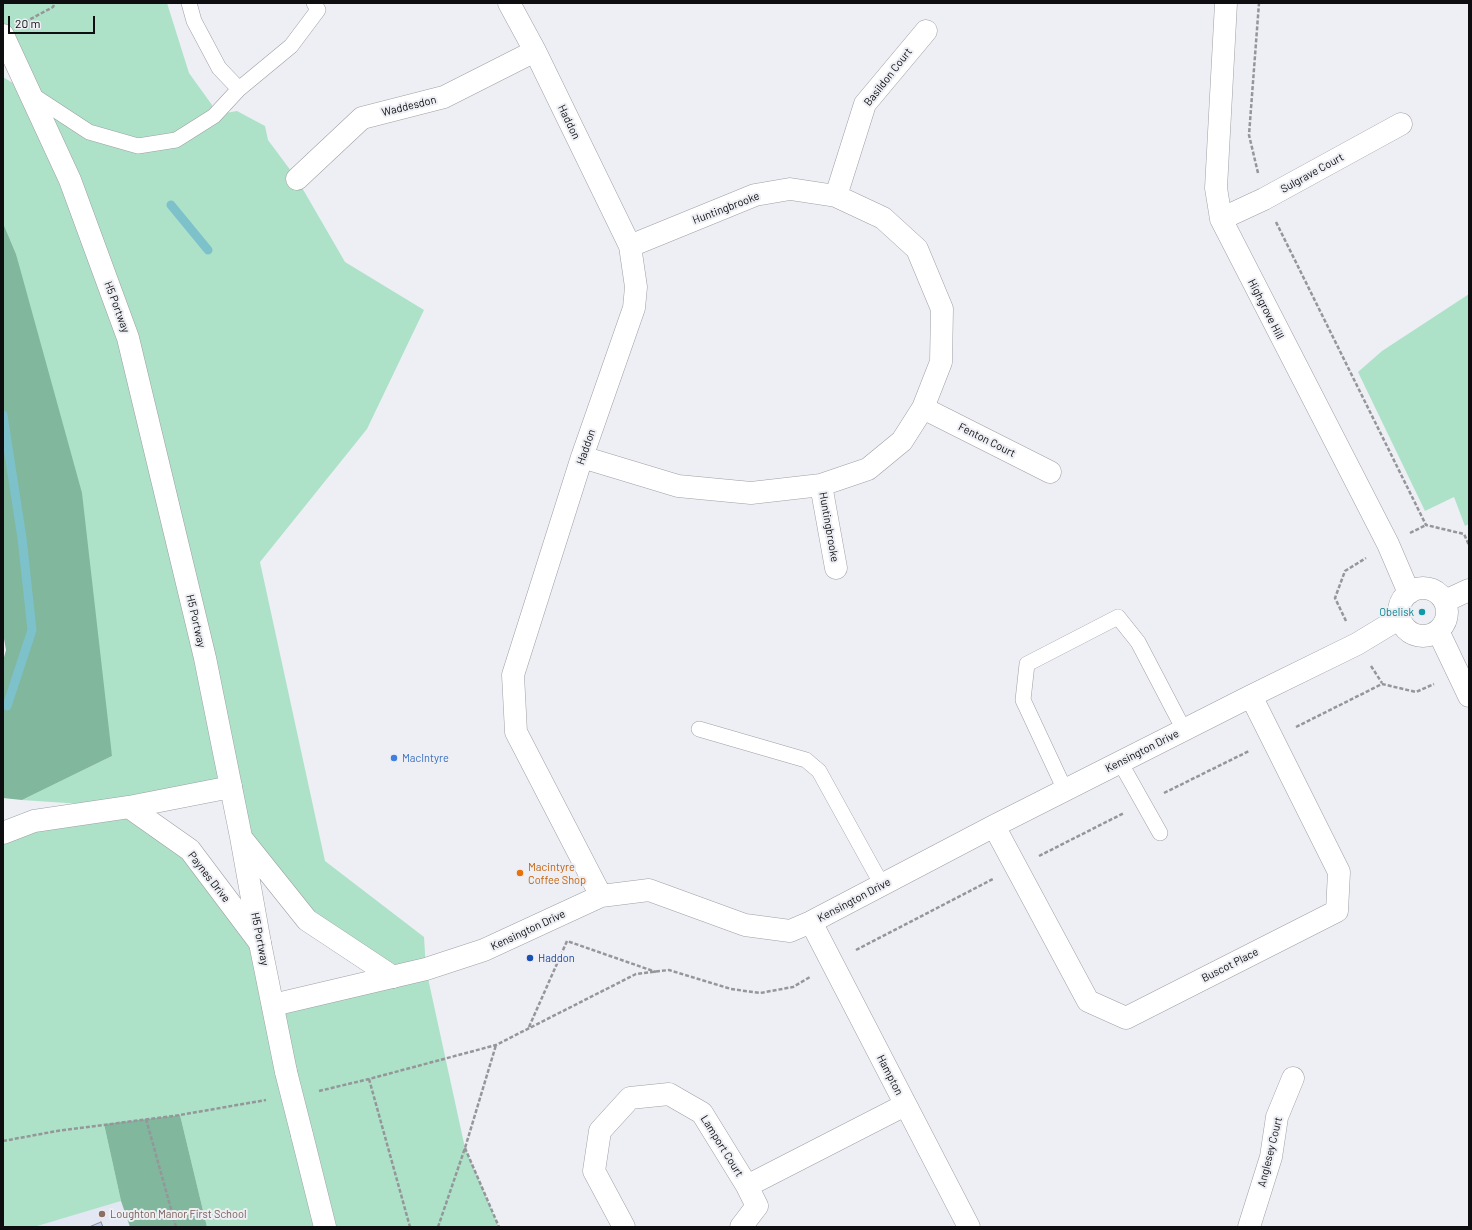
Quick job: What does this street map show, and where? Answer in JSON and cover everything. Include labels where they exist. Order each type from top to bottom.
[{"type":"street","name":"Haddon","points":[[509,3],[535,50],[630,246],[636,288],[634,308],[582,458],[513,675],[516,732],[601,896]]},
{"type":"street","name":"Highgrove Hill","points":[[1226,3],[1216,188],[1221,219],[1388,544],[1409,593]]},
{"type":"street","name":"Basildon Court","points":[[836,196],[865,104],[926,31]]},
{"type":"street","name":"H5 Portway","points":[[3,35],[70,180],[128,338],[205,658],[286,1072],[325,1227]]},
{"type":"street","name":"Waddesdon","points":[[297,179],[362,118],[444,98],[535,50]]},
{"type":"street","name":"Sulgrave Court","points":[[1221,219],[1264,199],[1401,124]]},
{"type":"street","name":"Huntingbrooke","points":[[582,458],[678,486],[751,493],[821,485],[868,469],[902,441],[923,408],[941,362],[942,309],[917,249],[883,218],[836,196],[790,189],[756,196],[630,246]]},
{"type":"street","name":"Fenton Court","points":[[923,408],[1050,472]]},
{"type":"street","name":"Huntingbrooke","points":[[821,485],[836,568]]},
{"type":"street","points":[[1425,588],[1440,594],[1445,601],[1447,614],[1443,626],[1438,631],[1430,635],[1423,636],[1408,631],[1403,625],[1400,618],[1401,604],[1409,593],[1417,589],[1425,588]]},
{"type":"street","points":[[1445,601],[1469,590]]},
{"type":"street","name":"Kensington Drive","points":[[273,1005],[426,969],[484,950],[601,896],[649,890],[745,925],[790,931],[811,922],[994,826],[1250,696],[1357,644],[1400,618]]},
{"type":"street","points":[[1438,631],[1469,696]]},
{"type":"street","name":"Buscot Place","points":[[994,826],[1088,1000],[1126,1018],[1337,911],[1339,872],[1250,696]]},
{"type":"street","points":[[3,833],[34,821],[129,807],[231,788]]},
{"type":"street","name":"Paynes Drive","points":[[129,807],[190,850],[260,943]]},
{"type":"street","points":[[241,837],[307,920],[393,977]]},
{"type":"street","name":"Hampton","points":[[811,922],[969,1227]]},
{"type":"street","name":"Anglesey Court","points":[[1249,1227],[1271,1157],[1277,1117],[1293,1078]]},
{"type":"street","name":"Lamport Court","points":[[624,1227],[594,1171],[600,1131],[630,1098],[669,1094],[702,1112],[747,1186],[757,1206],[741,1227]]},
{"type":"street","name":"Lamport Court","points":[[747,1186],[906,1105]]},
{"type":"lane","points":[[189,3],[194,21],[219,68],[239,89]]},
{"type":"lane","points":[[26,85],[89,132],[138,146],[176,140],[214,116],[239,89],[290,46],[320,5]]},
{"type":"lane","points":[[1065,790],[1023,700],[1027,664],[1118,617],[1138,642],[1184,730]]},
{"type":"lane","points":[[699,729],[806,760],[819,771],[882,885]]},
{"type":"lane","points":[[1120,762],[1160,833]]},
{"type":"path","points":[[22,23],[53,7],[55,3]]},
{"type":"path","points":[[1259,3],[1249,136],[1264,199],[1426,525]]},
{"type":"path","points":[[1382,684],[1357,644],[1335,598],[1345,572],[1388,544],[1426,525],[1464,534],[1469,545]]},
{"type":"path","points":[[529,1027],[567,941],[656,972]]},
{"type":"path","points":[[438,1227],[465,1148],[496,1045]]},
{"type":"path","points":[[369,1079],[410,1227]]},
{"type":"path","points":[[317,1091],[325,1090]]},
{"type":"path","points":[[3,1142],[57,1131],[180,1115],[272,1099]]},
{"type":"path","points":[[146,1119],[176,1227]]},
{"type":"path","points":[[465,1148],[499,1227]]},
{"type":"shaded area","name":"Loughton Manor First School","points":[[121,1201],[130,1227],[34,1227]]},
{"type":"green space","points":[[3,3],[167,3],[189,73],[212,105],[214,115],[237,111],[265,126],[268,140],[297,179],[345,262],[424,310],[367,429],[260,562],[325,861],[424,937],[426,969],[465,1148],[499,1227],[207,1227],[180,1115],[104,1124],[121,1201],[34,1227],[3,1227],[3,833],[126,807],[22,800],[112,756],[16,254],[3,223],[3,77],[29,93],[3,35]],"holes":[[[231,788],[241,837],[307,920],[393,977],[273,1005],[260,943],[190,850],[129,807]]]},
{"type":"green space","points":[[3,223],[16,254],[82,493],[112,756],[22,800],[3,798],[3,661],[6,650],[3,633]]},
{"type":"green space","points":[[1469,294],[1469,524],[1465,526],[1454,497],[1425,511],[1358,372],[1382,351]]},
{"type":"green space","points":[[180,1115],[207,1227],[130,1227],[121,1201],[104,1124]]},
{"type":"building","points":[[101,1222],[103,1227],[89,1227]]},
{"type":"waterway","points":[[171,205],[208,250]]},
{"type":"waterway","points":[[3,415],[22,538],[32,630],[7,706]]},
{"type":"place","name":"Obelisk","points":[[1422,612]]},
{"type":"place","name":"MacIntyre","points":[[394,758]]},
{"type":"place","name":"Macintyre Coffee Shop","points":[[520,873]]},
{"type":"place","name":"Haddon","points":[[530,958]]},
{"type":"place","name":"Loughton Manor First School","points":[[102,1214]]}]
